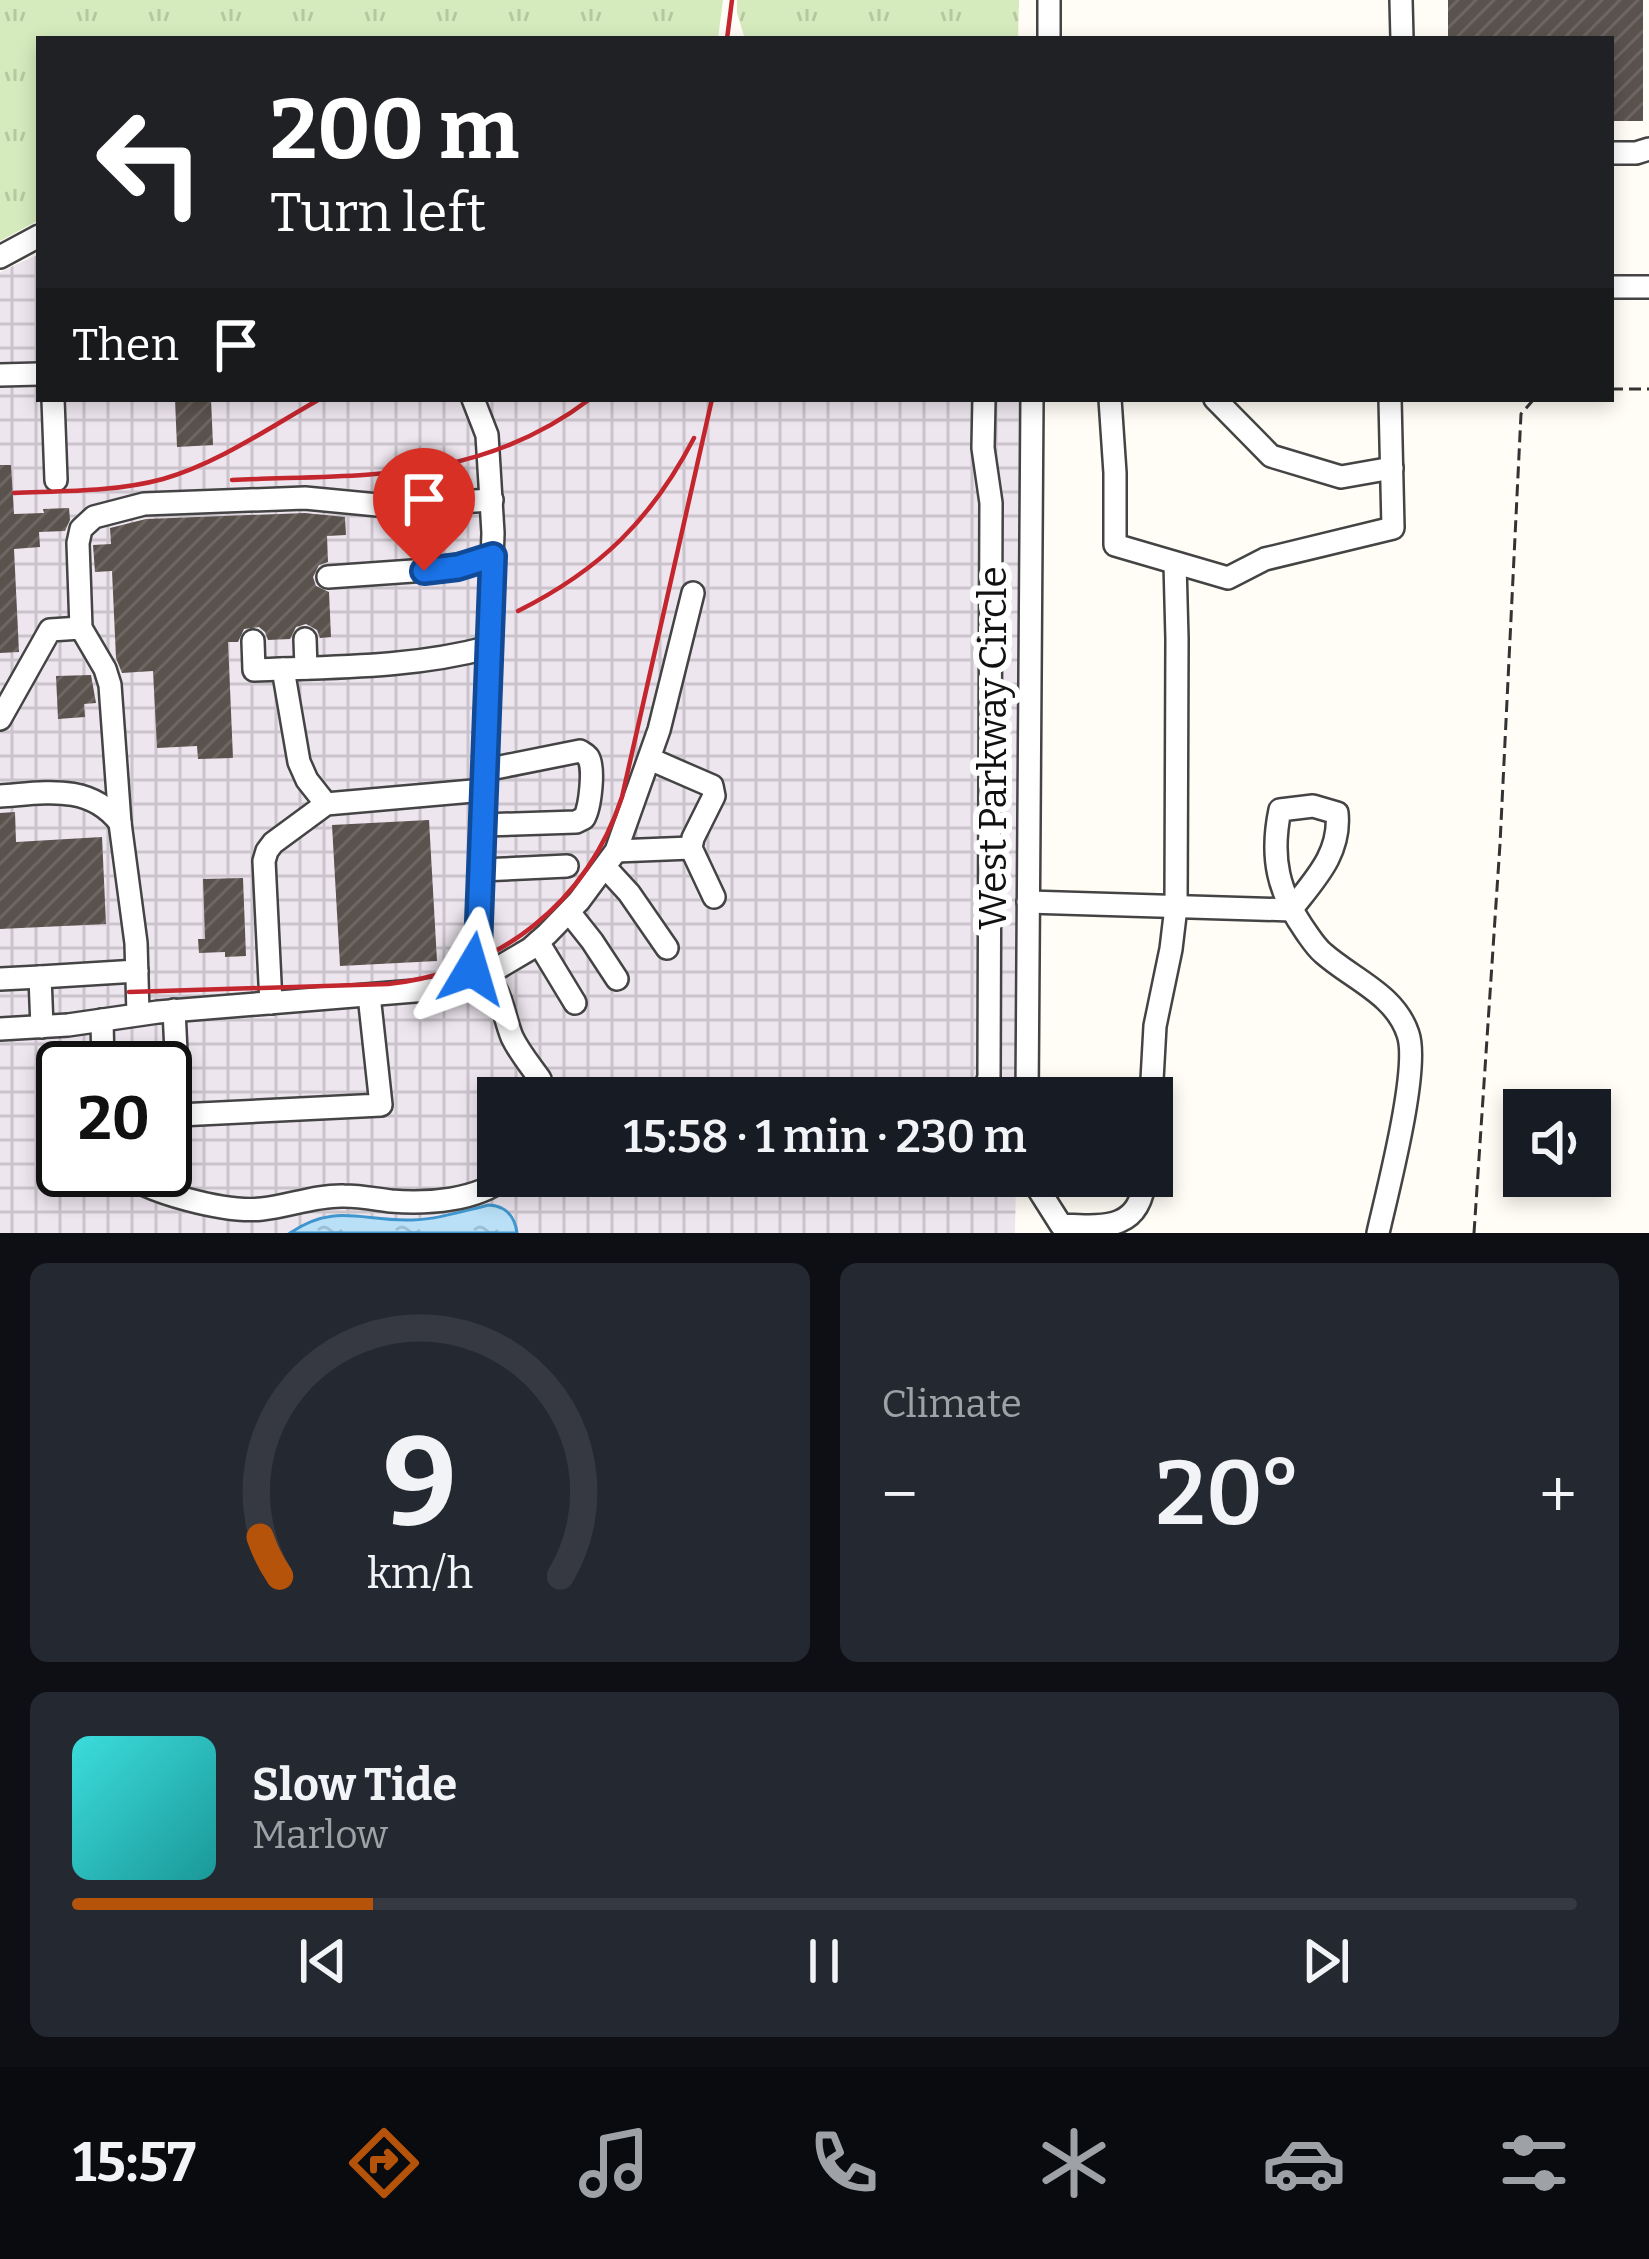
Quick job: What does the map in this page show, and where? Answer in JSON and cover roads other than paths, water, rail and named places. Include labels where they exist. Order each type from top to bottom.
[{"type":"street","points":[[1049,0],[1049,36]]},
{"type":"street","points":[[1401,0],[1402,36]]},
{"type":"street","points":[[1614,153],[1649,149]]},
{"type":"street","points":[[0,257],[36,238]]},
{"type":"street","points":[[1614,287],[1649,287]]},
{"type":"street","points":[[0,375],[36,374]]},
{"type":"street","points":[[53,402],[56,480]]},
{"type":"street","points":[[474,402],[487,435],[493,556],[479,972],[499,993],[516,1043],[538,1077]]},
{"type":"street","points":[[984,402],[983,448],[991,503],[989,1077]]},
{"type":"street","name":"West Parkway Circle","points":[[1027,1077],[1032,402]]},
{"type":"street","points":[[1110,402],[1115,545],[1228,578],[1265,560],[1393,528],[1390,402]]},
{"type":"street","points":[[1218,402],[1271,456],[1341,477],[1392,468]]},
{"type":"street","points":[[138,1014],[133,909],[120,823],[110,685],[81,628],[79,536],[89,520],[144,504],[305,498],[388,506],[492,500]]},
{"type":"street","points":[[328,577],[441,569],[493,556]]},
{"type":"street","points":[[1152,1077],[1155,1026],[1176,907],[1174,563]]},
{"type":"street","points":[[0,1029],[448,988],[538,942],[611,859],[650,759],[693,593]]},
{"type":"street","points":[[0,718],[50,630],[81,628]]},
{"type":"street","points":[[305,638],[295,669],[298,762],[326,804]]},
{"type":"street","points":[[253,641],[254,670],[421,662],[490,647]]},
{"type":"street","points":[[271,1003],[265,856],[273,843],[326,804],[484,780],[580,751],[587,755],[590,806],[584,818],[483,825]]},
{"type":"street","points":[[650,759],[708,782],[714,791],[691,848],[714,897]]},
{"type":"street","points":[[0,796],[82,795],[107,808],[120,823]]},
{"type":"street","points":[[1291,910],[1334,851],[1337,813],[1313,806],[1280,810],[1277,877],[1291,910],[1319,951],[1388,1002],[1407,1030],[1412,1049],[1404,1106],[1378,1233]]},
{"type":"street","points":[[611,859],[691,848]]},
{"type":"street","points":[[611,859],[667,948]]},
{"type":"street","points":[[481,870],[567,866]]},
{"type":"street","points":[[1028,902],[1291,910]]},
{"type":"street","points":[[569,912],[617,979]]},
{"type":"street","points":[[538,942],[574,1003]]},
{"type":"street","points":[[0,979],[136,971]]},
{"type":"street","points":[[40,977],[42,1027]]},
{"type":"street","points":[[174,1010],[179,1115],[381,1105],[368,995]]},
{"type":"street","points":[[102,1020],[102,1041]]},
{"type":"street","points":[[182,1197],[254,1210],[339,1196],[430,1201],[477,1191]]},
{"type":"street","points":[[1043,1197],[1061,1225],[1106,1227],[1130,1218],[1143,1197]]},
{"type":"water","points":[[489,1205],[509,1213],[517,1233],[290,1233],[335,1216],[422,1219]]},
{"type":"railway","points":[[727,36],[732,0]]},
{"type":"railway","points":[[14,493],[108,489],[163,479],[224,454],[315,402]]},
{"type":"railway","points":[[232,480],[374,474],[462,460],[548,427],[586,402]]},
{"type":"railway","points":[[129,992],[388,984],[428,977],[502,948],[562,900],[606,835],[622,797],[711,402]]},
{"type":"railway","points":[[518,611],[574,578],[621,540],[660,493],[694,438]]}]
